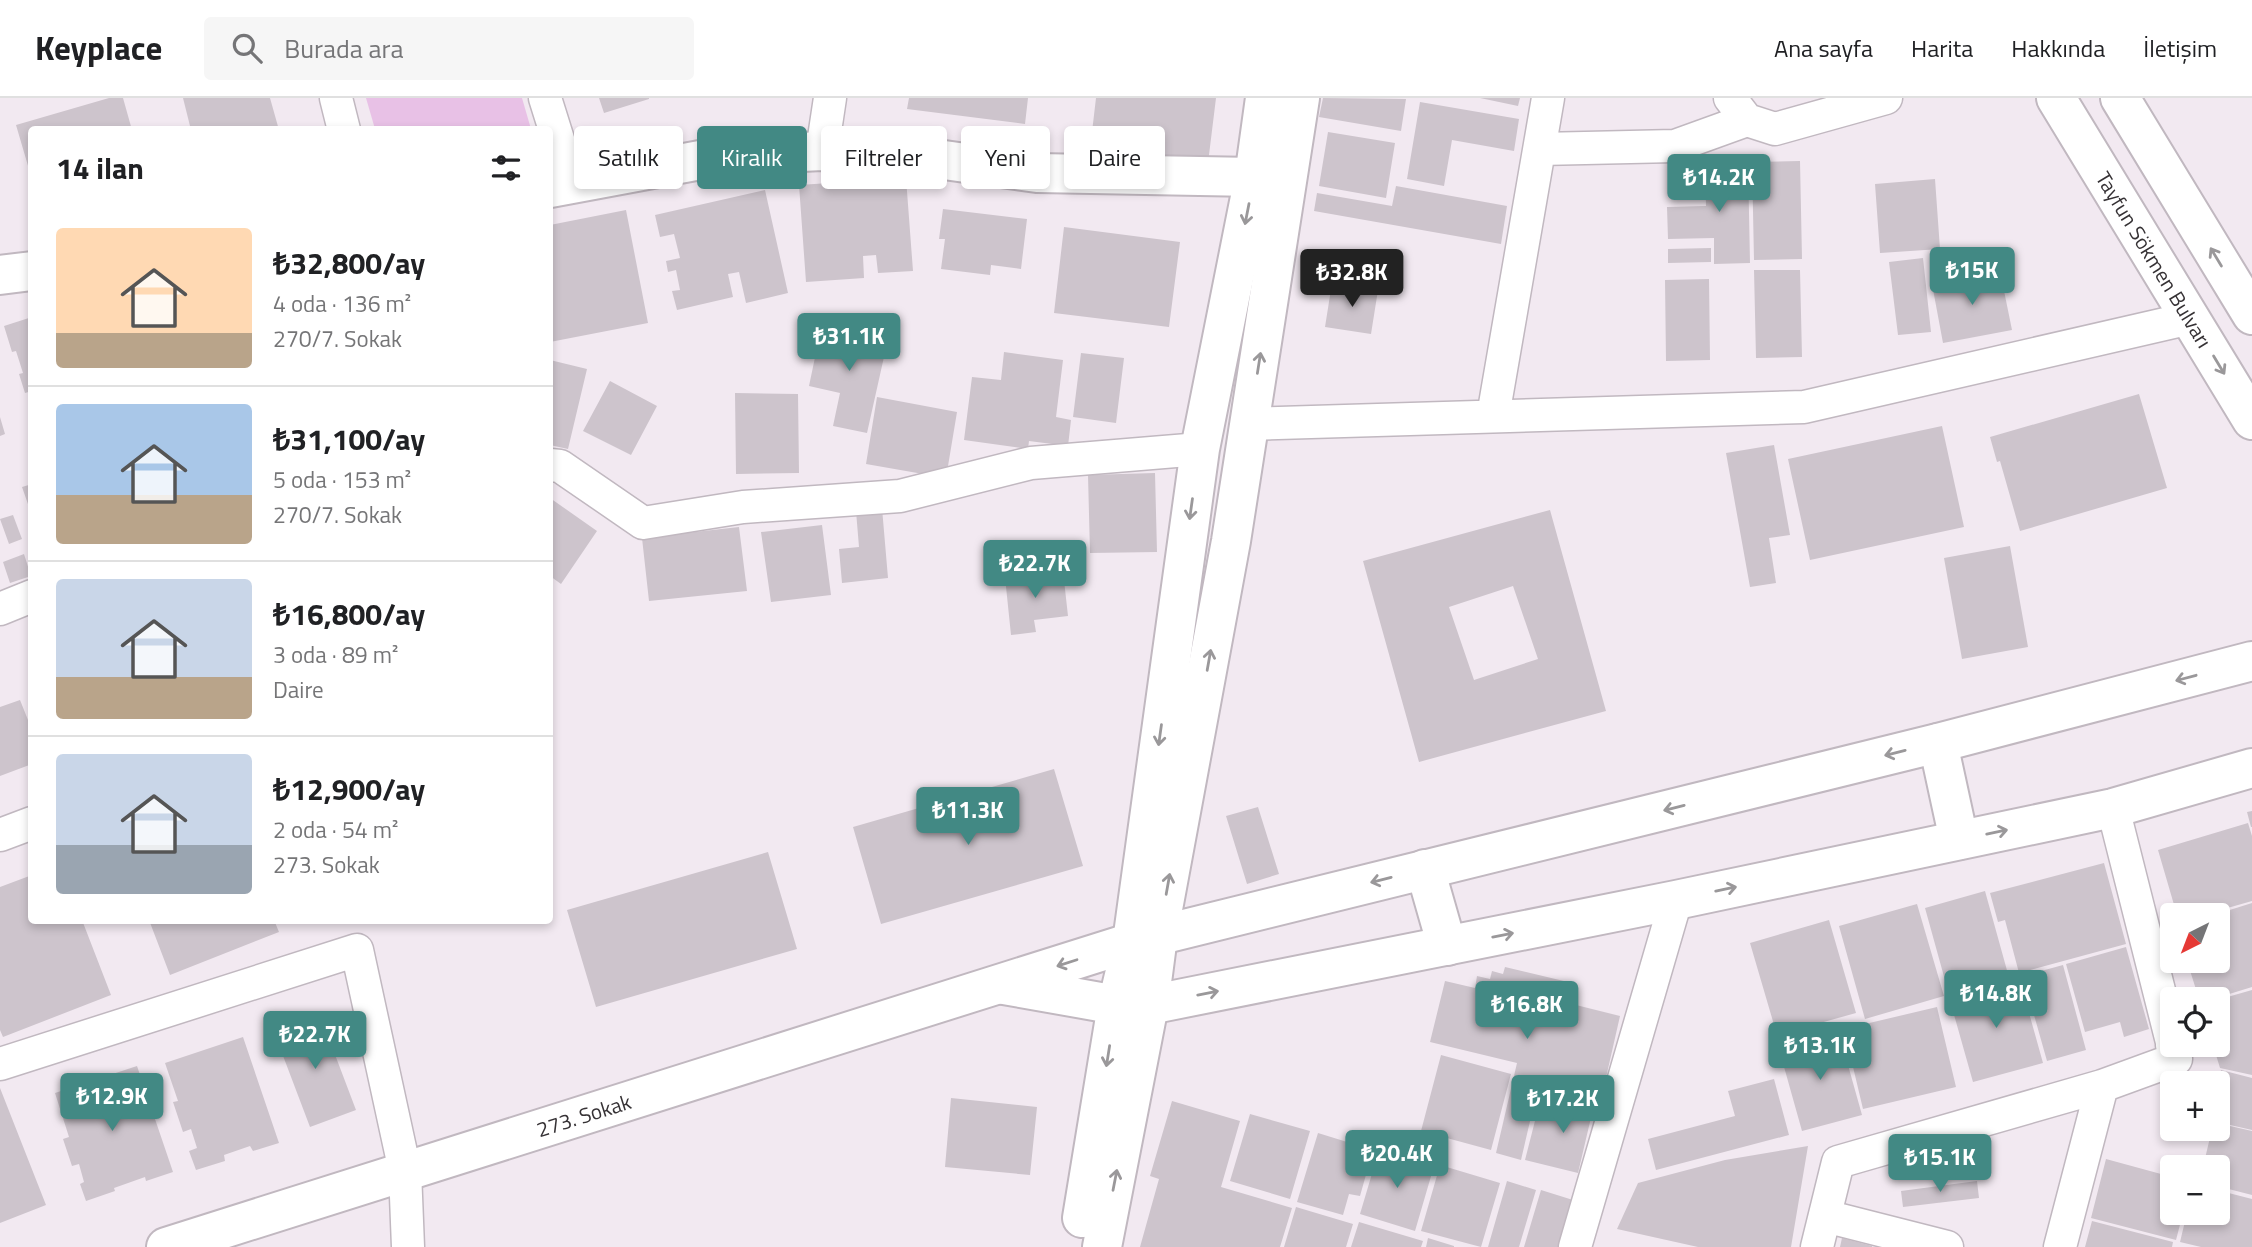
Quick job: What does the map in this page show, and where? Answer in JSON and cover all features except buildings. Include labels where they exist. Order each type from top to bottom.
[{"type":"street","points":[[337,98],[343,126]]},
{"type":"street","points":[[545,98],[550,126]]},
{"type":"street","points":[[826,126],[830,98]]},
{"type":"street","points":[[1145,939],[1200,449],[1254,177],[1265,98]]},
{"type":"street","points":[[1077,1247],[1133,1005],[1231,541],[1300,98]]},
{"type":"street","points":[[1493,416],[1548,98]]},
{"type":"street","points":[[1539,149],[1675,146],[1739,109],[1775,129],[1886,98]]},
{"type":"street","name":"Tayfun Sökmen Bulvarı","points":[[2056,98],[2252,420]]},
{"type":"street","points":[[2120,98],[2252,315]]},
{"type":"street","points":[[553,142],[561,186],[722,156],[821,151]]},
{"type":"street","points":[[947,160],[1037,173],[1254,177]]},
{"type":"street","points":[[0,275],[28,272]]},
{"type":"street","points":[[1249,424],[1804,407],[2191,318]]},
{"type":"street","points":[[553,466],[560,466],[643,523],[743,507],[900,496],[1031,463],[1200,449]]},
{"type":"street","points":[[0,609],[28,598]]},
{"type":"street","name":"273. Sokak","points":[[166,1247],[1145,939],[1938,743],[2252,661]]},
{"type":"street","points":[[1938,743],[1959,840]]},
{"type":"street","points":[[1133,1005],[1676,900],[2113,808],[2252,768]]},
{"type":"street","points":[[2113,808],[2160,995]]},
{"type":"street","points":[[0,835],[28,824]]},
{"type":"street","points":[[1425,869],[1447,946]]},
{"type":"street","points":[[1575,1247],[1676,900]]},
{"type":"street","points":[[0,1064],[357,950],[405,1171],[408,1247]]},
{"type":"street","name":"273. Sokak","points":[[999,984],[1133,1005]]},
{"type":"street","points":[[1102,1247],[1133,1005]]},
{"type":"street","points":[[1817,1247],[1838,1162],[2102,1086],[2176,1057]]},
{"type":"street","points":[[2060,1247],[2102,1086]]},
{"type":"street","points":[[1825,1216],[1947,1247]]},
{"type":"shaded area","points":[[366,98],[522,98],[530,126],[374,126]]}]
